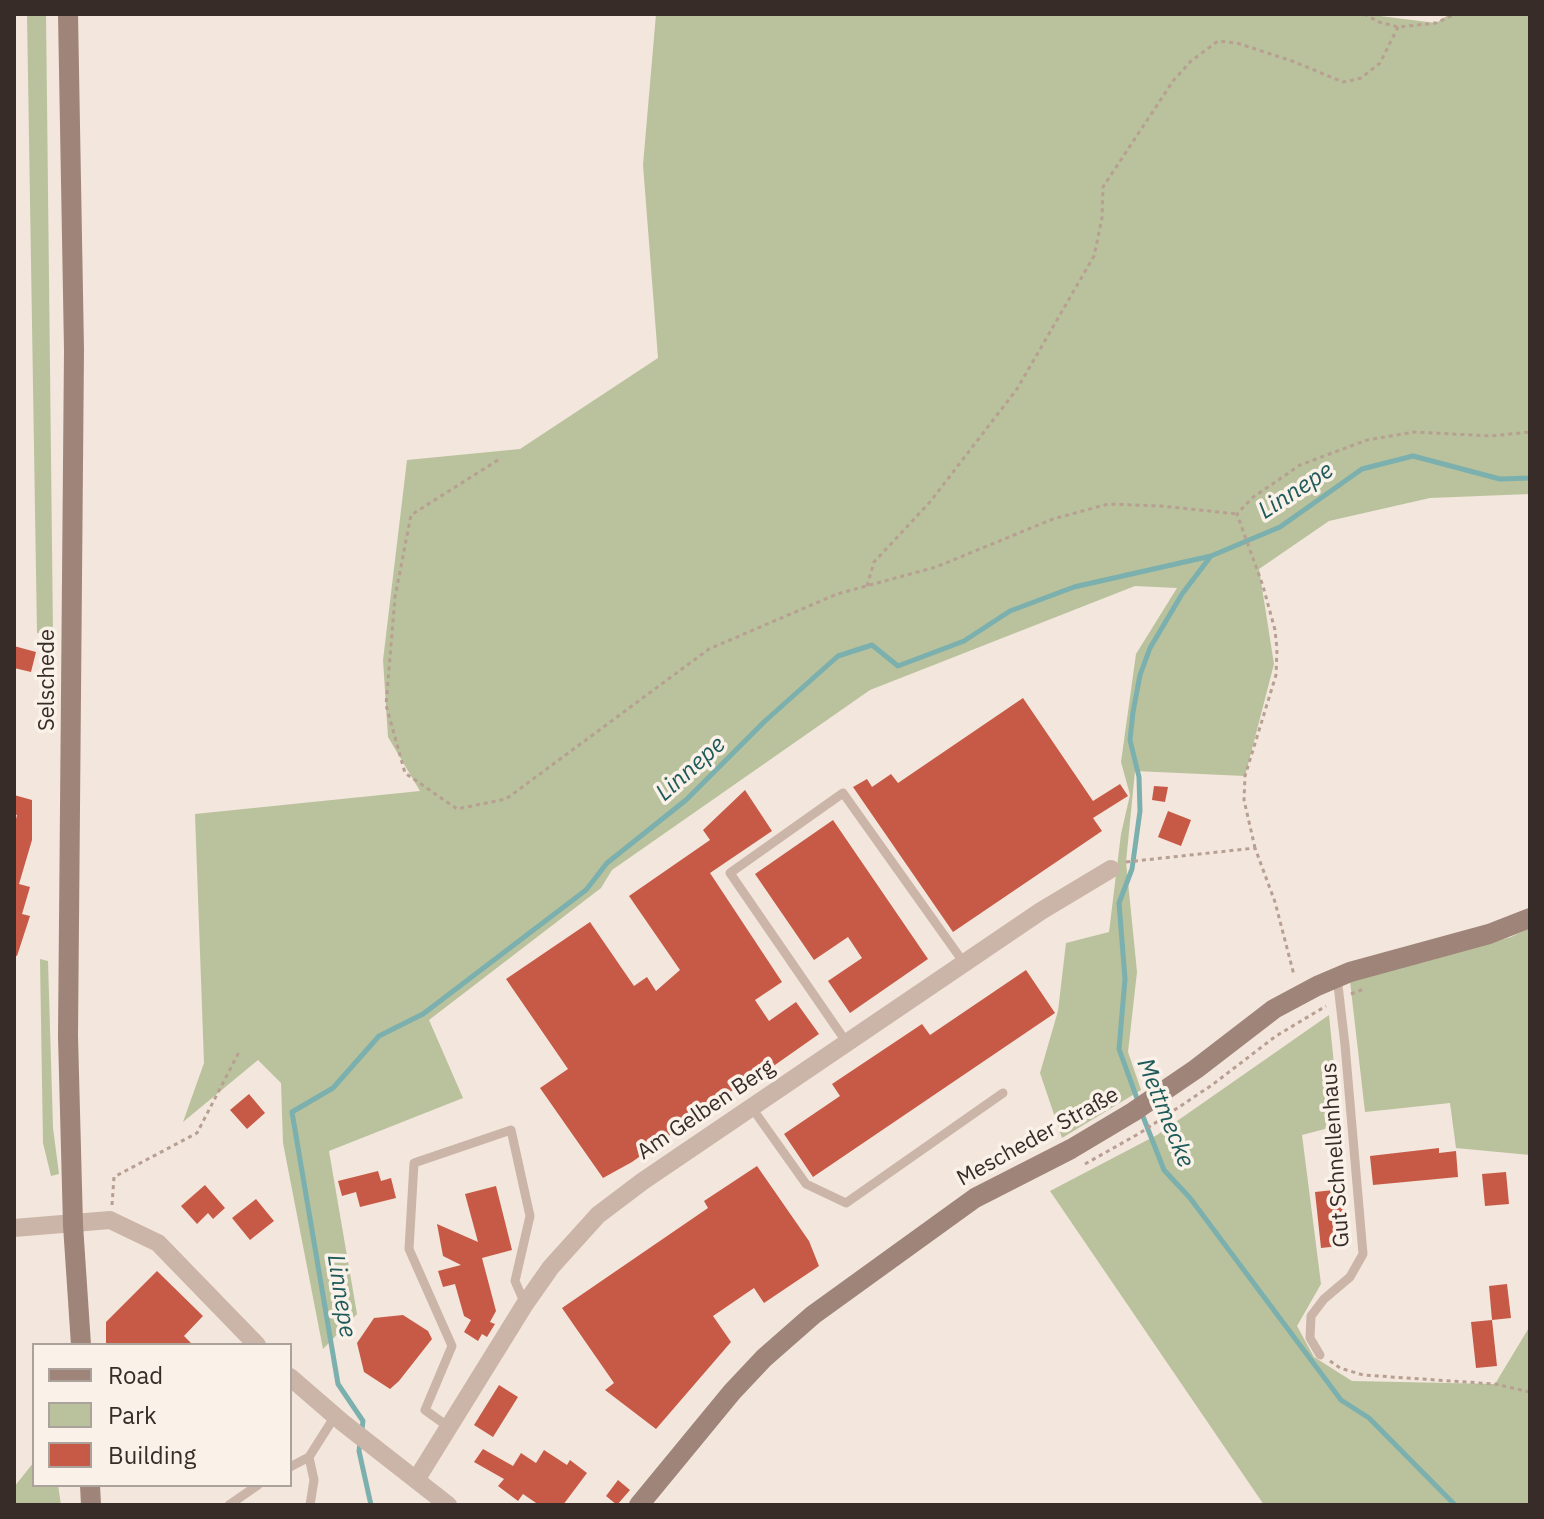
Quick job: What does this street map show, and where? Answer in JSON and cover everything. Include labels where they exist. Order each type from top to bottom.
[{"type":"street","name":"Selschede","points":[[68,14],[74,366],[68,1036],[73,1225],[81,1343]]},
{"type":"street","name":"Am Gelben Berg","points":[[416,1480],[525,1304],[551,1267],[598,1215],[643,1181],[1041,911],[1119,866]]},
{"type":"street","name":"Mescheder Straße","points":[[639,1505],[764,1358],[813,1315],[975,1198],[1071,1149],[1141,1106],[1274,1009],[1300,994],[1337,977],[1476,938],[1530,918]]},
{"type":"street","points":[[14,1228],[110,1220],[158,1243],[255,1343]]},
{"type":"street","points":[[292,1379],[448,1505]]},
{"type":"lane","points":[[847,1043],[730,873],[843,793],[964,963]]},
{"type":"lane","name":"Gut Schnellenhaus","points":[[1320,1355],[1310,1338],[1311,1316],[1324,1299],[1350,1277],[1363,1254],[1337,977]]},
{"type":"lane","points":[[752,1108],[806,1184],[846,1203],[1003,1093]]},
{"type":"lane","points":[[450,1428],[425,1410],[452,1346],[409,1249],[414,1163],[511,1130],[530,1216],[515,1281],[525,1304]]},
{"type":"lane","points":[[292,1466],[309,1457],[338,1419]]},
{"type":"lane","points":[[309,1457],[314,1480],[310,1505]]},
{"type":"lane","points":[[229,1505],[255,1487]]},
{"type":"path","points":[[1364,14],[1398,27],[1436,23],[1455,14]]},
{"type":"path","points":[[867,586],[874,562],[930,502],[1017,389],[1094,256],[1102,218],[1103,187],[1173,81],[1191,61],[1218,41],[1237,43],[1281,56],[1343,82],[1361,78],[1380,63],[1398,27]]},
{"type":"path","points":[[1237,514],[1252,498],[1300,465],[1367,440],[1414,432],[1491,436],[1530,432]]},
{"type":"path","points":[[498,460],[411,515],[395,597],[386,705],[405,773],[457,809],[506,799],[709,649],[837,594],[936,567],[1053,519],[1108,504],[1237,514]]},
{"type":"path","points":[[1237,514],[1275,630],[1277,649],[1276,675],[1245,776],[1244,800],[1255,848],[1275,902],[1300,994]]},
{"type":"path","points":[[1119,866],[1154,858],[1255,848]]},
{"type":"path","points":[[110,1220],[114,1177],[197,1133],[239,1052]]},
{"type":"path","points":[[1073,1170],[1108,1153],[1153,1124]]},
{"type":"path","points":[[1320,1355],[1340,1368],[1363,1375],[1495,1384],[1530,1392]]},
{"type":"green space","points":[[27,14],[46,14],[53,634],[37,633]]},
{"type":"green space","points":[[656,14],[1364,14],[1436,23],[1450,14],[1530,14],[1530,494],[1430,498],[1329,521],[1259,569],[1274,664],[1245,776],[1135,771],[1126,862],[1137,972],[1128,1052],[1141,1090],[1062,1138],[1040,1073],[1058,1011],[1066,943],[1109,932],[1121,834],[1130,795],[1121,762],[1136,654],[1177,588],[1135,586],[870,690],[612,870],[601,888],[429,1020],[463,1098],[329,1151],[357,1314],[323,1349],[283,1143],[281,1083],[258,1060],[183,1122],[204,1063],[195,814],[420,791],[388,737],[383,660],[407,460],[520,449],[658,358],[643,165]]},
{"type":"green space","points":[[1530,928],[1530,1155],[1456,1148],[1450,1103],[1365,1112],[1350,981],[1511,937]]},
{"type":"green space","points":[[40,959],[48,961],[53,1128],[59,1174],[51,1176],[43,1143]]},
{"type":"green space","points":[[1329,1015],[1340,1125],[1302,1135],[1321,1284],[1297,1326],[1314,1357],[1352,1381],[1495,1384],[1530,1326],[1530,1505],[1264,1505],[1050,1191],[1157,1135]]},
{"type":"green space","points":[[32,1464],[32,1487],[58,1487],[61,1505],[14,1505],[14,1487]]},
{"type":"building","points":[[14,646],[36,652],[31,672],[14,668]]},
{"type":"building","points":[[1023,698],[1093,801],[1120,784],[1128,796],[1093,818],[1102,831],[953,932],[853,787],[867,779],[872,787],[891,774],[898,783]]},
{"type":"building","points":[[1154,786],[1168,787],[1165,802],[1152,800]]},
{"type":"building","points":[[745,790],[772,831],[710,873],[782,982],[755,1000],[769,1021],[796,1002],[819,1034],[745,1086],[743,1083],[632,1162],[603,1178],[540,1088],[568,1069],[506,979],[590,922],[634,986],[647,977],[656,991],[680,970],[629,896],[710,840],[703,830]]},
{"type":"building","points":[[14,795],[32,800],[32,840],[19,884],[30,887],[22,914],[30,916],[17,956],[14,955],[14,827],[17,815],[14,814]]},
{"type":"building","points":[[1168,811],[1191,820],[1181,846],[1158,837]]},
{"type":"building","points":[[833,820],[928,959],[850,1013],[828,981],[862,958],[848,937],[814,960],[755,874]]},
{"type":"building","points":[[1026,970],[1055,1013],[813,1177],[784,1134],[840,1096],[832,1084],[922,1024],[930,1035]]},
{"type":"building","points":[[249,1094],[265,1113],[247,1129],[230,1110]]},
{"type":"building","points":[[1439,1148],[1439,1153],[1456,1151],[1458,1177],[1373,1185],[1370,1156]]},
{"type":"building","points":[[757,1166],[809,1241],[819,1266],[764,1303],[754,1288],[713,1316],[731,1342],[656,1429],[605,1390],[614,1383],[562,1308],[708,1208],[704,1201]]},
{"type":"building","points":[[378,1171],[381,1181],[391,1178],[396,1198],[360,1207],[356,1192],[342,1196],[338,1181]]},
{"type":"building","points":[[1506,1172],[1509,1204],[1485,1206],[1482,1174]]},
{"type":"building","points":[[205,1185],[225,1208],[213,1219],[208,1213],[197,1224],[181,1206]]},
{"type":"building","points":[[496,1186],[512,1250],[482,1258],[496,1311],[490,1322],[495,1324],[487,1337],[482,1334],[478,1341],[464,1332],[471,1320],[464,1316],[455,1284],[443,1287],[438,1271],[461,1265],[443,1256],[437,1224],[478,1242],[465,1194]]},
{"type":"building","points":[[1343,1189],[1349,1245],[1321,1248],[1315,1192]]},
{"type":"building","points":[[256,1199],[274,1221],[250,1240],[232,1218]]},
{"type":"building","points":[[157,1271],[203,1316],[184,1336],[191,1343],[106,1343],[106,1322]]},
{"type":"building","points":[[1507,1284],[1511,1318],[1492,1320],[1489,1286]]},
{"type":"building","points":[[403,1315],[428,1331],[432,1339],[390,1389],[364,1372],[357,1343],[374,1318]]},
{"type":"building","points":[[1492,1320],[1497,1366],[1476,1368],[1471,1322]]},
{"type":"building","points":[[499,1385],[518,1397],[493,1437],[474,1425]]},
{"type":"building","points":[[483,1449],[513,1466],[521,1453],[536,1463],[544,1450],[567,1465],[570,1460],[587,1473],[563,1505],[539,1505],[523,1494],[518,1501],[498,1486],[504,1479],[474,1462]]},
{"type":"building","points":[[618,1480],[630,1490],[617,1505],[606,1496]]},
{"type":"waterway","name":"Linnepe","points":[[362,1429],[363,1421],[338,1384],[292,1112],[333,1088],[379,1036],[423,1014],[586,890],[607,863],[686,800],[765,721],[838,656],[872,645],[898,666],[964,641],[1010,611],[1074,587],[1211,556],[1280,527],[1362,469],[1413,456],[1500,479],[1530,478]]},
{"type":"waterway","name":"Mettmecke","points":[[1139,1104],[1119,1049],[1125,979],[1119,903],[1132,869],[1140,811],[1139,777],[1130,740],[1133,712],[1140,675],[1150,648],[1182,594],[1211,556]]},
{"type":"waterway","name":"Mettmecke","points":[[1142,1114],[1164,1170],[1190,1198],[1341,1400],[1369,1418],[1455,1505]]},
{"type":"waterway","name":"Linnepe","points":[[360,1443],[371,1505]]}]
